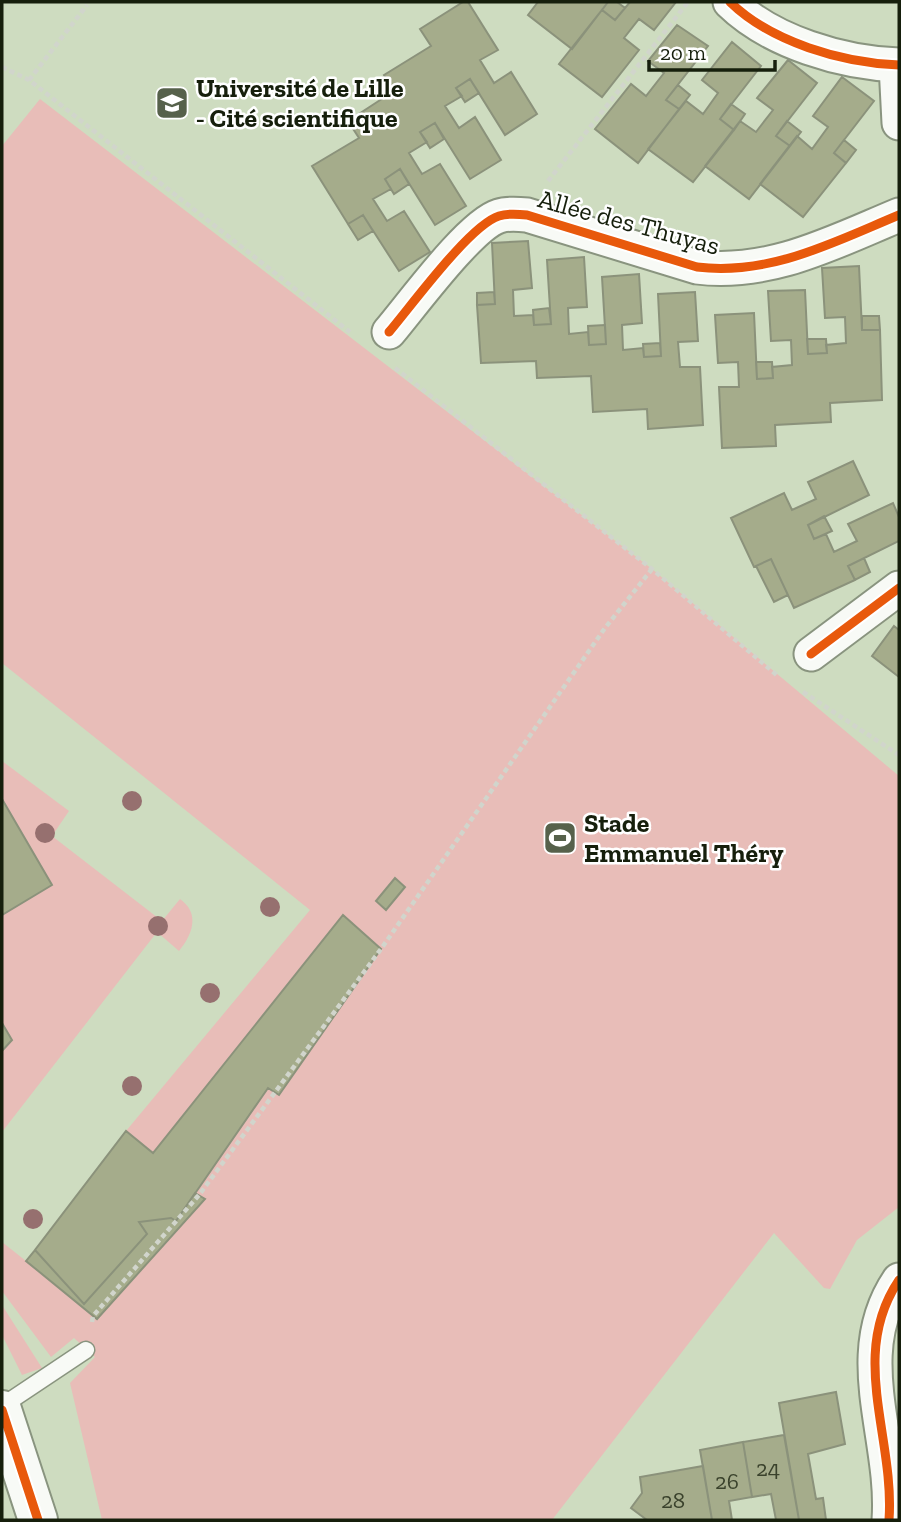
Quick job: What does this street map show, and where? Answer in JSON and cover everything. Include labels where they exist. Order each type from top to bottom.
[{"type":"street","points":[[730,2],[758,25],[783,37],[829,52],[898,65],[899,122]]},
{"type":"street","name":"Allée des Thuyas","points":[[389,347],[485,223],[499,216],[527,215],[697,267],[719,270],[776,263],[899,215]]},
{"type":"street","points":[[811,654],[899,588]]},
{"type":"street","points":[[889,1520],[889,1483],[873,1381],[874,1354],[887,1300],[899,1280]]},
{"type":"street","points":[[2,1408],[38,1520]]},
{"type":"lane","points":[[2,1408],[86,1350]]},
{"type":"path","points":[[527,215],[553,173],[688,2]]},
{"type":"path","points":[[29,80],[87,5]]},
{"type":"path","points":[[2,67],[29,80],[356,337]]},
{"type":"path","points":[[86,1350],[93,1316],[199,1195],[381,949],[605,628],[652,569],[389,347]]},
{"type":"shaded area","name":"Stade Emmanuel Théry","points":[[40,99],[652,569],[899,776],[899,1207],[857,1240],[830,1289],[824,1288],[774,1233],[552,1520],[102,1520],[70,1383],[95,1357],[74,1338],[51,1357],[2,1291],[2,1242],[26,1261],[126,1131],[310,910],[2,663],[2,146]]},
{"type":"shaded area","points":[[2,761],[69,811],[52,836],[162,921],[180,899],[190,911],[192,924],[188,938],[179,951],[157,932],[2,1132],[2,1051],[12,1040],[2,1023],[2,915],[52,885],[2,799]]},
{"type":"shaded area","points":[[2,1305],[42,1368],[22,1375],[2,1335]]},
{"type":"building","points":[[463,2],[468,2],[498,50],[480,60],[494,83],[511,72],[537,114],[505,135],[470,79],[456,88],[462,96],[445,106],[459,128],[475,117],[501,160],[470,179],[435,123],[420,132],[427,142],[409,153],[422,174],[440,164],[466,206],[435,225],[400,169],[385,179],[391,189],[373,199],[387,221],[404,211],[430,252],[399,271],[363,215],[348,224],[312,166],[359,138],[348,121],[394,91],[384,75],[431,46],[420,29]]},
{"type":"building","points":[[538,2],[608,2],[572,49],[528,15]]},
{"type":"building","points":[[608,2],[617,2],[625,8],[615,20],[602,10]]},
{"type":"building","points":[[630,2],[676,2],[654,30],[639,19],[624,38],[639,50],[602,97],[559,64],[602,10],[615,20]]},
{"type":"building","points":[[677,25],[708,46],[666,100],[679,109],[638,163],[595,129],[631,84],[646,96],[664,73],[648,61]]},
{"type":"building","points":[[732,42],[761,66],[720,119],[734,130],[693,182],[648,149],[686,101],[703,114],[718,93],[702,80]]},
{"type":"building","points":[[788,60],[817,83],[776,136],[790,146],[749,199],[705,166],[740,121],[756,132],[773,110],[757,98]]},
{"type":"building","points":[[842,77],[874,101],[834,153],[846,163],[803,217],[760,184],[797,136],[812,149],[828,127],[813,116]]},
{"type":"building","points":[[470,79],[479,93],[465,102],[456,88]]},
{"type":"building","points":[[678,85],[690,95],[679,109],[666,100]]},
{"type":"building","points":[[731,104],[745,114],[734,130],[720,119]]},
{"type":"building","points":[[787,121],[801,132],[790,146],[776,136]]},
{"type":"building","points":[[435,123],[444,139],[430,148],[420,132]]},
{"type":"building","points":[[844,140],[856,150],[846,163],[834,153]]},
{"type":"building","points":[[400,169],[409,184],[394,194],[385,179]]},
{"type":"building","points":[[363,215],[373,231],[358,240],[348,224]]},
{"type":"building","points":[[528,241],[532,288],[513,290],[514,316],[533,315],[534,325],[551,324],[547,260],[584,257],[587,307],[568,308],[569,334],[588,332],[589,345],[606,344],[602,277],[639,274],[642,323],[622,325],[623,350],[643,348],[644,357],[661,356],[658,294],[695,292],[698,341],[678,342],[680,367],[700,367],[703,425],[648,429],[647,409],[593,412],[591,376],[537,378],[536,361],[481,363],[477,305],[495,304],[492,243]]},
{"type":"building","points":[[859,266],[862,330],[880,330],[882,400],[830,403],[831,422],[775,425],[776,446],[722,448],[719,387],[739,387],[738,362],[718,363],[715,315],[754,313],[757,379],[773,378],[772,367],[792,365],[791,340],[771,341],[768,291],[805,290],[808,354],[827,353],[826,345],[846,343],[845,317],[825,318],[822,268]]},
{"type":"building","points":[[494,292],[495,304],[477,305],[477,293]]},
{"type":"building","points":[[549,308],[551,324],[534,325],[533,310]]},
{"type":"building","points":[[862,316],[879,316],[880,330],[862,330]]},
{"type":"building","points":[[605,325],[606,344],[589,345],[588,326]]},
{"type":"building","points":[[807,339],[826,339],[827,353],[808,354]]},
{"type":"building","points":[[660,343],[661,356],[644,357],[643,344]]},
{"type":"building","points":[[756,362],[772,362],[773,378],[757,379]]},
{"type":"building","points":[[853,461],[869,495],[808,525],[814,539],[826,534],[834,552],[857,541],[848,524],[893,503],[899,517],[899,541],[848,566],[855,580],[794,608],[771,559],[754,567],[731,518],[784,493],[792,510],[816,499],[808,482]]},
{"type":"building","points":[[824,516],[832,531],[814,539],[808,525]]},
{"type":"building","points":[[864,558],[870,572],[855,580],[848,566]]},
{"type":"building","points":[[771,559],[788,595],[774,602],[756,566]]},
{"type":"building","points":[[894,626],[899,630],[899,677],[872,656]]},
{"type":"building","points":[[2,799],[52,885],[2,915]]},
{"type":"building","points":[[395,878],[405,887],[386,910],[376,901]]},
{"type":"building","points":[[343,915],[381,949],[279,1095],[268,1088],[176,1221],[171,1218],[139,1222],[147,1234],[84,1304],[35,1250],[126,1131],[153,1153]]},
{"type":"building","points":[[2,1023],[12,1040],[2,1051]]},
{"type":"building","points":[[195,1193],[205,1199],[97,1319],[26,1261],[35,1250],[84,1304],[147,1234],[139,1222],[171,1218],[176,1221]]},
{"type":"building","points":[[836,1392],[845,1444],[808,1454],[816,1499],[823,1498],[826,1520],[799,1520],[779,1403]]},
{"type":"building","points":[[784,1435],[799,1520],[776,1520],[771,1494],[752,1497],[743,1442]]},
{"type":"building","points":[[743,1442],[752,1497],[729,1501],[732,1520],[712,1520],[700,1450]]},
{"type":"building","points":[[703,1466],[712,1520],[647,1520],[631,1508],[642,1493],[640,1477]]},
{"type":"cycle path","points":[[730,2],[766,28],[809,48],[854,60],[899,65]]},
{"type":"cycle path","points":[[389,332],[473,234],[487,222],[502,215],[527,215],[697,267],[724,268],[776,262],[801,255],[899,215]]},
{"type":"cycle path","points":[[811,654],[899,588]]},
{"type":"cycle path","points":[[889,1520],[889,1489],[875,1367],[877,1338],[884,1308],[899,1280]]},
{"type":"cycle path","points":[[2,1410],[38,1520]]},
{"type":"place","name":"Université de Lille ‐ Cité scientifique","points":[[172,103]]},
{"type":"place","name":"Stade Emmanuel Théry","points":[[560,838]]}]
